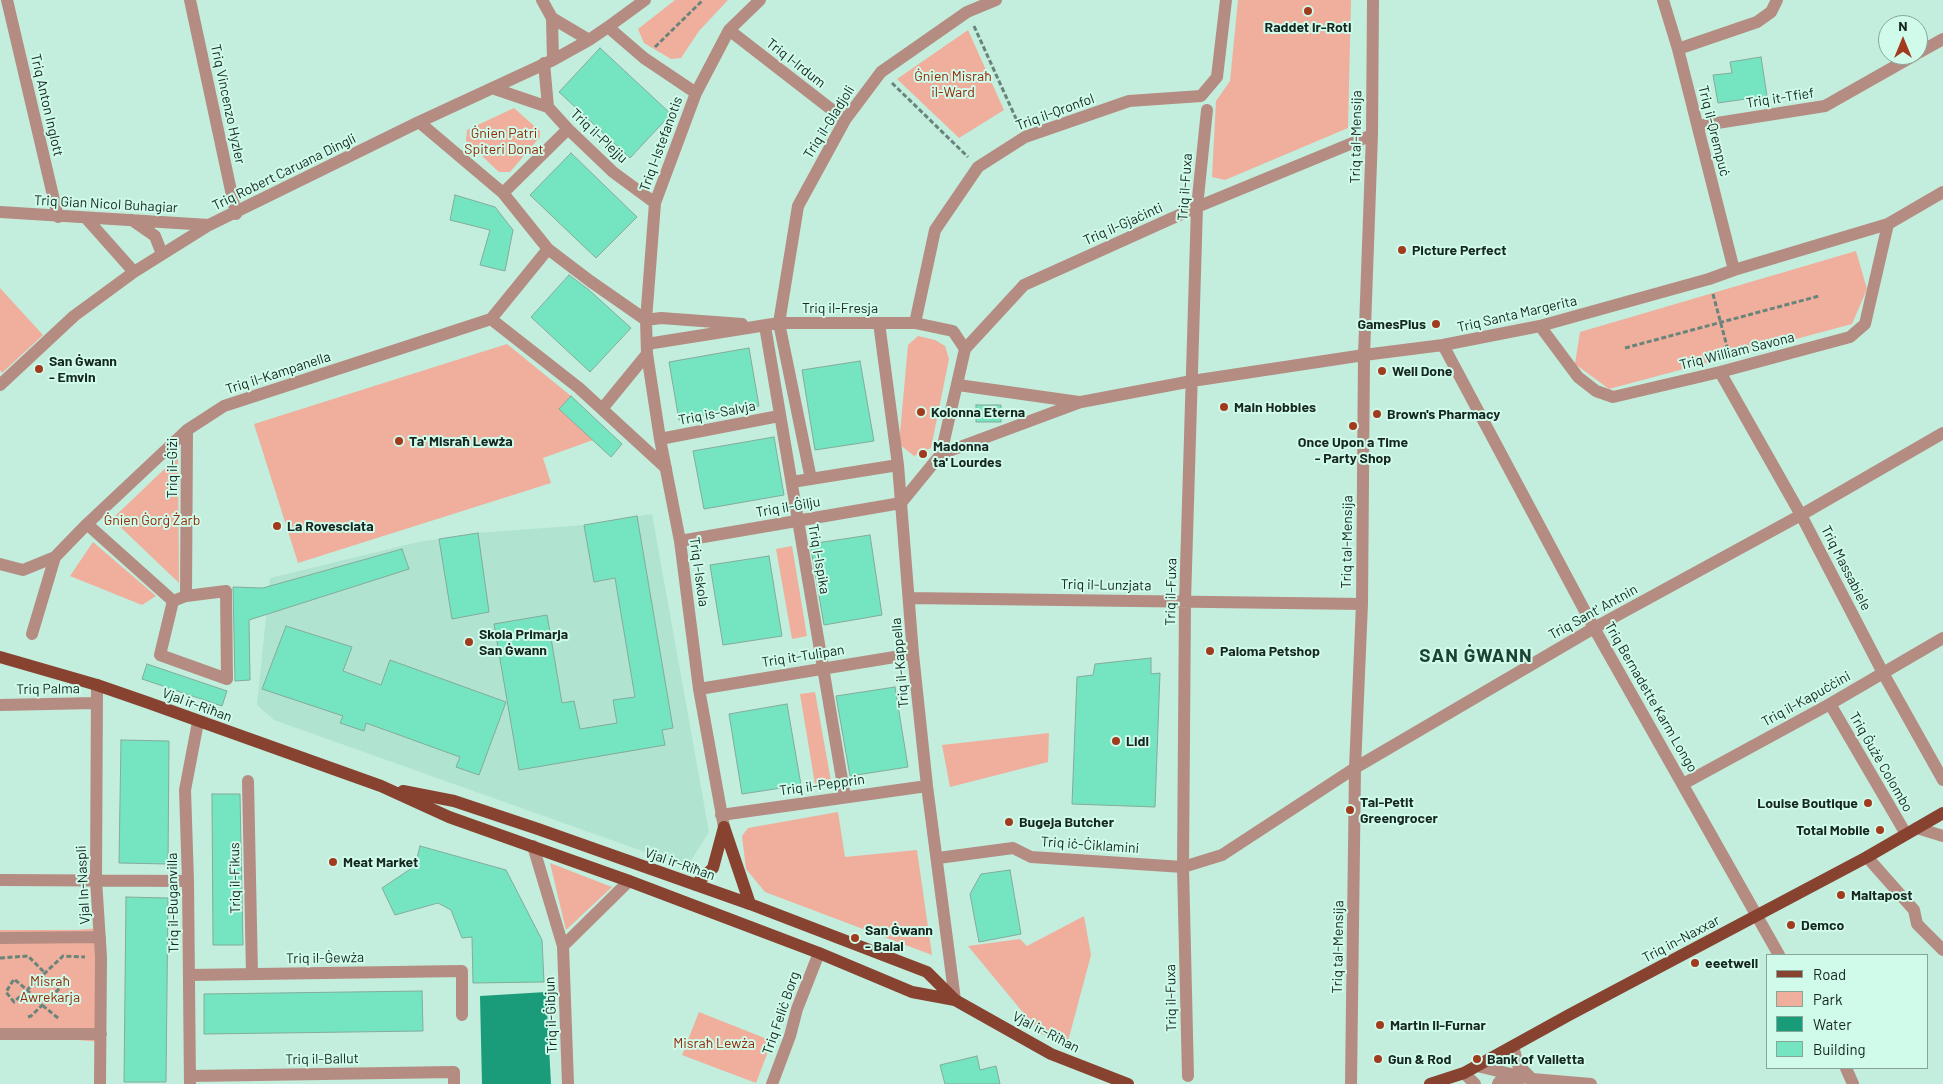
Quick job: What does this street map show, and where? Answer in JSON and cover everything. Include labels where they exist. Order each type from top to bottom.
[{"type":"main road","name":"Vjal ir-Riħan","points":[[0,657],[97,685],[381,786],[449,817],[629,881],[819,953],[912,992],[955,1000]]},
{"type":"main road","name":"Vjal ir-Riħan","points":[[381,786],[454,800],[750,904],[927,972],[955,1000],[1051,1054],[1128,1084]]},
{"type":"main road","name":"Triq in-Naxxar","points":[[1430,1084],[1464,1074],[1867,857],[1943,813]]},
{"type":"main road","points":[[695,885],[713,868],[723,821]]},
{"type":"main road","points":[[723,821],[750,904]]},
{"type":"street","name":"Triq Anton Inglott","points":[[7,0],[58,217]]},
{"type":"street","name":"Triq Vincenzo Hyzler","points":[[190,0],[236,214]]},
{"type":"street","points":[[542,0],[552,18],[589,40]]},
{"type":"street","name":"Triq Robert Caruana Dingli","points":[[0,385],[74,316],[134,272],[209,225],[236,214],[419,122],[549,62],[589,40],[645,0]]},
{"type":"street","name":"Triq l-Istefanotis","points":[[646,320],[655,204],[696,93],[729,30],[760,0]]},
{"type":"street","name":"Triq il-Gladjoli","points":[[778,323],[798,206],[845,120],[881,72],[968,12],[996,0]]},
{"type":"street","name":"Triq il-Qronfol","points":[[915,323],[935,230],[978,167],[1025,137],[1129,101],[1201,96],[1217,77],[1226,0]]},
{"type":"street","name":"Triq tal-Mensija","points":[[1351,1084],[1355,768],[1362,604],[1364,355],[1372,135],[1373,0]]},
{"type":"street","name":"Triq il-Qrempuċ","points":[[1663,0],[1678,49],[1734,270]]},
{"type":"street","points":[[1678,49],[1757,22],[1771,12],[1777,0]]},
{"type":"street","points":[[548,107],[552,18]]},
{"type":"street","points":[[608,27],[644,58],[696,93]]},
{"type":"street","name":"Triq l-Irdum","points":[[729,30],[845,120]]},
{"type":"street","points":[[1928,47],[1943,39]]},
{"type":"street","name":"Triq it-Tfief","points":[[1698,126],[1825,106],[1897,65]]},
{"type":"street","name":"Triq il-Plejju","points":[[492,88],[548,107],[568,129],[614,172],[655,204]]},
{"type":"street","name":"Triq il-Fuxa","points":[[1188,1076],[1183,867],[1185,601],[1197,207],[1206,110]]},
{"type":"street","points":[[419,122],[504,193],[548,249],[646,320]]},
{"type":"street","points":[[504,193],[568,129]]},
{"type":"street","name":"Triq il-Gjaċinti","points":[[965,349],[1024,284],[1197,207],[1372,135]]},
{"type":"street","name":"Triq Santa Margerita","points":[[941,454],[1081,402],[1192,381],[1364,355],[1443,346],[1540,326],[1710,279],[1734,270],[1888,224],[1943,192]]},
{"type":"street","name":"Triq Gian Nicol Buhagiar","points":[[0,212],[209,225]]},
{"type":"street","points":[[86,218],[134,272]]},
{"type":"street","points":[[132,220],[155,236],[162,254]]},
{"type":"street","name":"Triq William Savona","points":[[1540,326],[1578,377],[1596,391],[1613,397],[1726,370],[1850,337],[1865,324],[1888,224]]},
{"type":"street","points":[[548,249],[491,319],[579,388],[666,468]]},
{"type":"street","name":"Triq il-Fresja","points":[[646,320],[661,318],[765,326]]},
{"type":"street","name":"Triq il-Kampanella","points":[[32,634],[55,557],[87,524],[187,430],[224,406],[491,319]]},
{"type":"street","name":"Triq l-Iskola","points":[[646,320],[647,349],[660,439],[680,541],[699,689],[723,821]]},
{"type":"street","points":[[778,323],[811,479]]},
{"type":"street","name":"Triq il-Fresja","points":[[647,349],[778,323],[915,323]]},
{"type":"street","name":"Triq il-Kappella","points":[[879,323],[898,465],[913,654],[927,786],[938,858],[955,1000]]},
{"type":"street","points":[[901,504],[941,454],[965,349],[953,331],[915,323]]},
{"type":"street","name":"Triq l-Ispika","points":[[765,326],[844,797]]},
{"type":"street","name":"Triq Bernadette Karm Longo","points":[[1443,346],[1594,628],[1778,954]]},
{"type":"street","points":[[602,409],[647,349]]},
{"type":"street","name":"Triq Massabiele","points":[[1726,370],[1883,673],[1943,780]]},
{"type":"street","name":"Triq Santa Margerita","points":[[958,385],[1081,402]]},
{"type":"street","name":"Triq is-Salvja","points":[[660,439],[779,416]]},
{"type":"street","name":"Triq il-Ġiżi","points":[[186,596],[187,430]]},
{"type":"street","name":"Triq Sant' Antnin","points":[[1183,867],[1222,855],[1355,768],[1594,628],[1943,433]]},
{"type":"street","name":"Triq il-Ġilju","points":[[792,482],[898,465]]},
{"type":"street","name":"Triq il-Ġilju","points":[[680,541],[901,504]]},
{"type":"street","points":[[87,524],[173,600]]},
{"type":"street","points":[[0,564],[22,570],[55,557]]},
{"type":"street","points":[[226,591],[227,679],[160,655],[173,600],[186,596],[226,591]]},
{"type":"street","name":"Triq il-Lunzjata","points":[[909,598],[1362,604]]},
{"type":"street","name":"Triq il-Kapuċċini","points":[[1683,784],[1830,704],[1943,638]]},
{"type":"street","name":"Triq it-Tulipan","points":[[699,689],[913,654]]},
{"type":"street","name":"Vjal In-Naspli","points":[[97,685],[96,880],[101,957],[100,1084]]},
{"type":"street","name":"Triq Palma","points":[[0,705],[96,704]]},
{"type":"street","name":"Triq Ġużè Colombo","points":[[1830,704],[1912,831]]},
{"type":"street","name":"Triq il-Buganvilla","points":[[190,1080],[186,790],[198,722]]},
{"type":"street","name":"Triq il-Fikus","points":[[248,781],[252,974]]},
{"type":"street","name":"Triq il-Pepprin","points":[[723,821],[844,797],[927,786]]},
{"type":"street","points":[[1912,831],[1943,836]]},
{"type":"street","name":"Triq il-Ġibjun","points":[[533,846],[563,946],[568,1084]]},
{"type":"street","name":"Triq iċ-Ċiklamini","points":[[938,858],[1013,848],[1031,856],[1183,867]]},
{"type":"street","points":[[1867,857],[1914,910],[1917,924],[1943,950]]},
{"type":"street","points":[[0,880],[188,881]]},
{"type":"street","points":[[563,946],[629,881]]},
{"type":"street","points":[[0,938],[100,937]]},
{"type":"street","name":"Triq Feliċ Borg","points":[[772,1084],[790,1036],[797,1009],[819,953]]},
{"type":"street","name":"Triq il-Ġewża","points":[[190,975],[462,971],[462,1014]]},
{"type":"street","points":[[0,1034],[101,1034]]},
{"type":"street","points":[[1513,1046],[1518,1065],[1532,1079]]},
{"type":"street","points":[[1477,1066],[1532,1079],[1591,1084]]},
{"type":"street","points":[[1846,1069],[1854,1084]]},
{"type":"street","points":[[1464,1074],[1475,1084]]},
{"type":"street","name":"Triq il-Ballut","points":[[190,1080],[454,1078]]},
{"type":"street","points":[[1498,1084],[1499,1082],[1532,1079]]},
{"type":"path","points":[[644,58],[703,0]]},
{"type":"path","points":[[968,12],[1025,137]]},
{"type":"path","points":[[881,72],[978,167]]},
{"type":"path","points":[[1710,279],[1721,323],[1726,370]]},
{"type":"path","points":[[1625,348],[1820,296]]},
{"type":"path","points":[[0,958],[28,956],[45,973]]},
{"type":"path","points":[[6,992],[14,1002],[63,956],[101,957]]},
{"type":"path","points":[[0,993],[6,992],[14,979],[62,1022]]},
{"type":"path","points":[[24,1017],[31,1016],[60,988]]},
{"type":"shaded area","name":"Skola Primarja San Ġwann","points":[[652,514],[709,832],[687,867],[274,720],[257,705],[270,578],[418,542],[478,533],[584,525]]},
{"type":"green space","points":[[675,0],[728,0],[699,31],[681,58],[671,59],[644,43],[638,29]]},
{"type":"green space","points":[[1238,0],[1351,0],[1348,128],[1225,180],[1212,177],[1216,101],[1230,81]]},
{"type":"green space","name":"Ġnien Misraħ il-Ward","points":[[968,30],[1004,110],[959,138],[897,79]]},
{"type":"green space","name":"Ġnien Patri Spiteri Donat","points":[[514,108],[540,131],[540,137],[510,172],[499,172],[466,141],[467,130]]},
{"type":"green space","points":[[1856,251],[1867,289],[1852,324],[1609,389],[1575,364],[1580,332]]},
{"type":"green space","points":[[0,288],[43,335],[2,373],[0,370]]},
{"type":"green space","points":[[918,336],[935,340],[945,346],[949,359],[931,448],[914,456],[899,444],[908,345]]},
{"type":"green space","name":"Ta' Misraħ Lewża","points":[[507,344],[571,396],[559,409],[593,440],[543,458],[551,483],[298,563],[254,424]]},
{"type":"green space","name":"Ġnien Ġorġ Żarb","points":[[178,456],[179,583],[112,519]]},
{"type":"green space","points":[[93,542],[156,596],[142,605],[70,576]]},
{"type":"green space","points":[[792,546],[807,636],[792,639],[776,549]]},
{"type":"green space","points":[[815,692],[831,781],[815,784],[800,694]]},
{"type":"green space","points":[[1049,733],[1048,762],[950,787],[942,745]]},
{"type":"green space","points":[[838,812],[845,857],[917,850],[932,955],[765,892],[746,869],[742,836],[748,828]]},
{"type":"green space","points":[[550,863],[612,887],[566,930]]},
{"type":"green space","points":[[1084,916],[1091,955],[1067,1045],[1040,1033],[968,946],[1020,939],[1027,946]]},
{"type":"green space","name":"Misraħ Awrekarja","points":[[100,928],[101,1042],[77,1040],[0,1040],[0,930],[77,930]]},
{"type":"green space","name":"Misraħ Lewża","points":[[699,1012],[772,1041],[756,1083],[682,1055]]},
{"type":"water","points":[[546,992],[551,1084],[482,1084],[480,996]]},
{"type":"building","points":[[600,48],[671,114],[630,158],[559,92]]},
{"type":"building","points":[[1761,57],[1767,96],[1718,103],[1713,75],[1732,73],[1730,62]]},
{"type":"building","points":[[571,153],[637,217],[596,258],[530,195]]},
{"type":"building","points":[[455,195],[495,207],[513,230],[505,271],[480,265],[490,230],[450,220]]},
{"type":"building","points":[[569,275],[589,290],[631,328],[590,372],[531,317]]},
{"type":"building","points":[[749,348],[759,406],[679,420],[669,362]]},
{"type":"building","points":[[860,361],[874,441],[815,450],[802,370]]},
{"type":"building","points":[[571,396],[622,444],[611,457],[559,409]]},
{"type":"building","points":[[976,405],[1001,405],[1001,422],[976,422]]},
{"type":"building","points":[[774,437],[784,495],[704,509],[693,451]]},
{"type":"building","points":[[637,516],[673,728],[662,730],[665,745],[519,770],[494,624],[547,615],[562,703],[574,701],[580,729],[617,723],[613,700],[635,697],[615,578],[594,582],[584,525]]},
{"type":"building","points":[[478,533],[489,612],[452,619],[439,539]]},
{"type":"building","points":[[870,535],[882,615],[824,625],[810,544]]},
{"type":"building","points":[[402,549],[409,569],[249,620],[250,680],[235,681],[233,587],[263,588]]},
{"type":"building","points":[[769,556],[782,636],[723,645],[710,565]]},
{"type":"building","points":[[286,626],[352,647],[343,671],[381,685],[390,660],[506,702],[479,775],[456,767],[460,757],[366,723],[364,731],[340,723],[343,716],[262,689]]},
{"type":"building","name":"Lidl","points":[[1151,658],[1151,674],[1160,673],[1155,807],[1072,804],[1077,677],[1093,675],[1095,664]]},
{"type":"building","points":[[147,664],[227,691],[222,706],[142,679]]},
{"type":"building","points":[[895,687],[908,767],[850,776],[836,696]]},
{"type":"building","points":[[787,704],[801,785],[742,794],[729,714]]},
{"type":"building","points":[[121,740],[169,741],[168,864],[119,863]]},
{"type":"building","points":[[212,794],[240,794],[243,945],[213,945]]},
{"type":"building","points":[[420,846],[506,870],[542,940],[544,982],[473,983],[472,937],[462,938],[451,910],[438,903],[395,915],[382,888],[415,866]]},
{"type":"building","points":[[1010,870],[1021,934],[979,942],[970,894],[981,874]]},
{"type":"building","points":[[126,897],[168,898],[166,1082],[124,1082]]},
{"type":"building","points":[[422,991],[423,1031],[204,1034],[204,994]]},
{"type":"building","points":[[977,1056],[980,1070],[996,1066],[1000,1084],[945,1084],[940,1065]]},
{"type":"place","name":"Raddet ir-Roti","points":[[1308,11]]},
{"type":"place","name":"Picture Perfect","points":[[1402,250]]},
{"type":"place","name":"GamesPlus","points":[[1436,324]]},
{"type":"place","name":"San Ġwann - Emvin","points":[[39,369]]},
{"type":"place","name":"Well Done","points":[[1382,371]]},
{"type":"place","name":"Main Hobbies","points":[[1224,407]]},
{"type":"place","name":"Kolonna Eterna","points":[[921,412]]},
{"type":"place","name":"Brown's Pharmacy","points":[[1377,414]]},
{"type":"place","name":"Once Upon a Time - Party Shop","points":[[1353,426]]},
{"type":"place","name":"Ta' Misraħ Lewża","points":[[399,441]]},
{"type":"place","name":"Madonna ta' Lourdes","points":[[923,454]]},
{"type":"place","name":"La Rovesciata","points":[[277,526]]},
{"type":"place","name":"Skola Primarja San Ġwann","points":[[469,642]]},
{"type":"place","name":"Paloma Petshop","points":[[1210,651]]},
{"type":"place","name":"Lidl","points":[[1116,741]]},
{"type":"place","name":"Louise Boutique","points":[[1868,803]]},
{"type":"place","name":"Tal-Petit Greengrocer","points":[[1350,810]]},
{"type":"place","name":"Bugeja Butcher","points":[[1009,822]]},
{"type":"place","name":"Total Mobile","points":[[1880,830]]},
{"type":"place","name":"Meat Market","points":[[333,862]]},
{"type":"place","name":"Maltapost","points":[[1841,895]]},
{"type":"place","name":"Demco","points":[[1791,925]]},
{"type":"place","name":"San Ġwann - Balal","points":[[855,938]]},
{"type":"place","name":"eeetwell","points":[[1695,963]]},
{"type":"place","name":"Martin Il-Furnar","points":[[1380,1025]]},
{"type":"place","name":"Gun & Rod","points":[[1378,1059]]},
{"type":"place","name":"Bank of Valletta","points":[[1477,1059]]},
{"type":"district","name":"SAN ĠWANN","points":[[1476,656]]}]
